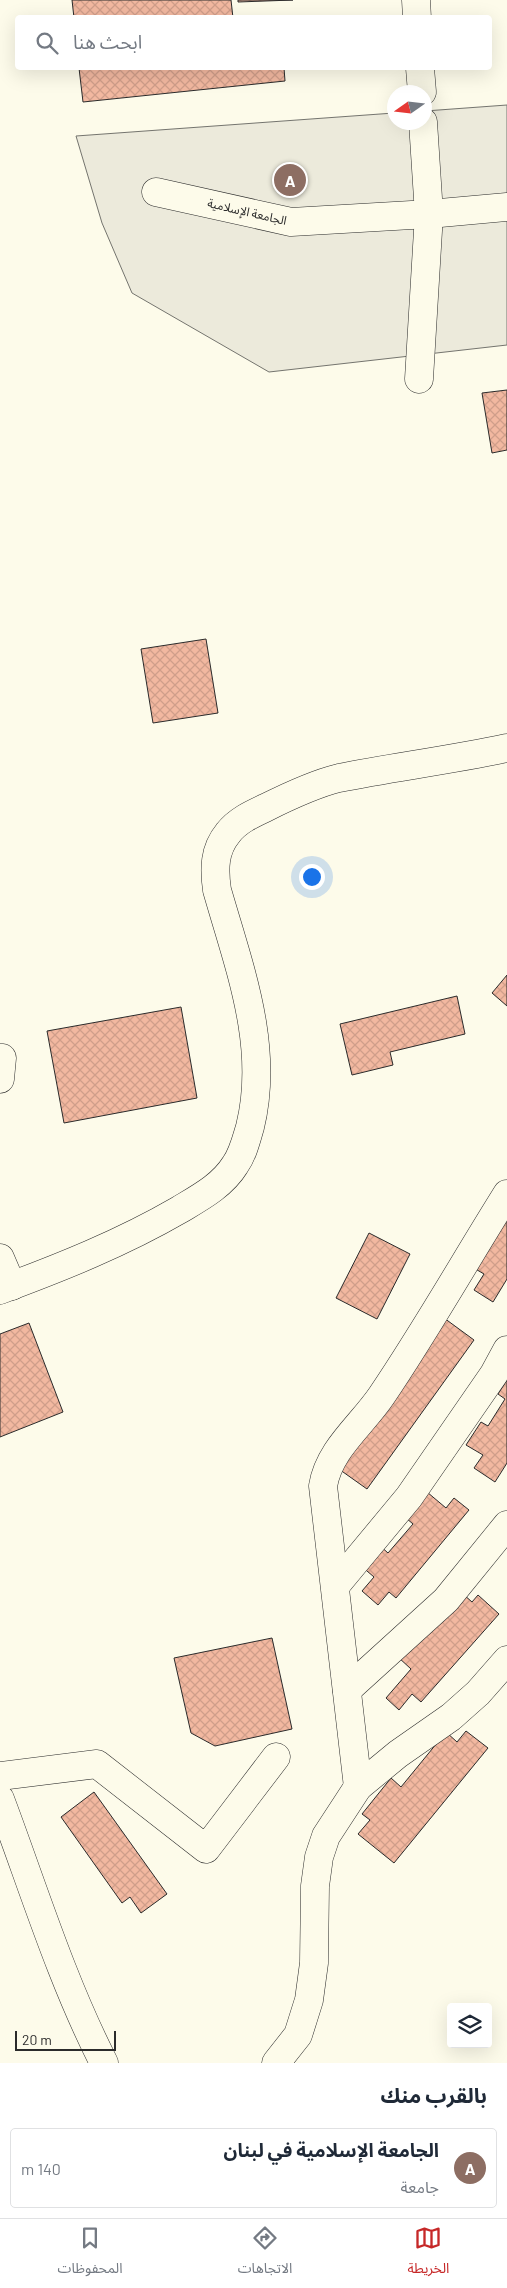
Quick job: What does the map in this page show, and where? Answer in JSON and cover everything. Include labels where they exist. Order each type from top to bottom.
[{"type":"street","points":[[416,0],[417,15]]},
{"type":"street","points":[[420,70],[421,85]]},
{"type":"street","points":[[419,379],[429,214],[424,130]]},
{"type":"street","name":"الجامعة الإسلامية","points":[[156,192],[291,222],[429,214],[507,207]]},
{"type":"street","points":[[0,1258],[6,1288],[57,1270],[111,1246],[160,1221],[220,1183],[238,1159],[245,1145],[251,1120],[255,1098],[257,1058],[252,1015],[217,890],[214,864],[218,850],[228,832],[247,817],[278,801],[338,779],[507,748]]},
{"type":"street","points":[[358,1787],[323,1486],[325,1473],[332,1456],[381,1396],[507,1194]]},
{"type":"street","points":[[336,1585],[409,1497],[494,1374],[507,1350]]},
{"type":"street","points":[[347,1690],[446,1600],[507,1525]]},
{"type":"street","points":[[276,2063],[298,2035],[309,2000],[314,1963],[314,1911],[318,1856],[326,1836],[358,1787],[472,1699],[507,1660]]},
{"type":"street","points":[[0,1776],[97,1764],[206,1849],[276,1757]]},
{"type":"street","points":[[0,1799],[67,1977],[91,2037],[104,2063]]},
{"type":"shaded area","points":[[507,105],[507,345],[269,372],[132,293],[102,223],[76,136],[387,114],[387,130],[432,130],[432,110]]},
{"type":"building","points":[[72,0],[231,0],[233,15],[74,15]]},
{"type":"building","points":[[238,0],[293,0],[238,2]]},
{"type":"building","points":[[79,70],[284,70],[285,81],[83,102]]},
{"type":"building","points":[[507,390],[507,450],[492,453],[482,393]]},
{"type":"building","points":[[206,639],[218,713],[153,723],[141,649]]},
{"type":"building","points":[[507,975],[507,1006],[492,993]]},
{"type":"building","points":[[457,996],[465,1034],[390,1052],[393,1065],[352,1075],[340,1024]]},
{"type":"building","points":[[181,1007],[197,1098],[64,1123],[47,1031]]},
{"type":"building","points":[[507,1215],[507,1279],[493,1302],[474,1290],[484,1274],[467,1264]]},
{"type":"building","points":[[369,1233],[410,1254],[377,1319],[336,1298]]},
{"type":"building","points":[[444,1318],[474,1340],[367,1489],[336,1467]]},
{"type":"building","points":[[29,1323],[63,1412],[0,1437],[0,1334]]},
{"type":"building","points":[[507,1380],[507,1463],[495,1482],[474,1468],[483,1455],[466,1445],[481,1422],[488,1426],[505,1399],[498,1394]]},
{"type":"building","points":[[427,1492],[446,1508],[454,1498],[469,1510],[396,1598],[389,1592],[378,1605],[362,1591],[374,1577],[360,1565],[378,1544],[388,1553],[413,1524],[406,1518]]},
{"type":"building","points":[[463,1594],[472,1602],[478,1595],[499,1614],[421,1702],[412,1694],[399,1710],[386,1698],[411,1669],[398,1657],[417,1635],[423,1640]]},
{"type":"building","points":[[272,1638],[292,1729],[215,1746],[191,1733],[174,1658]]},
{"type":"building","points":[[466,1731],[488,1748],[394,1863],[358,1834],[370,1820],[362,1814],[391,1778],[401,1787],[446,1732],[457,1742]]},
{"type":"building","points":[[94,1792],[167,1894],[141,1913],[130,1897],[122,1903],[61,1817]]},
{"type":"place","name":"الجامعة الإسلامية في لبنان","points":[[290,180]]}]
